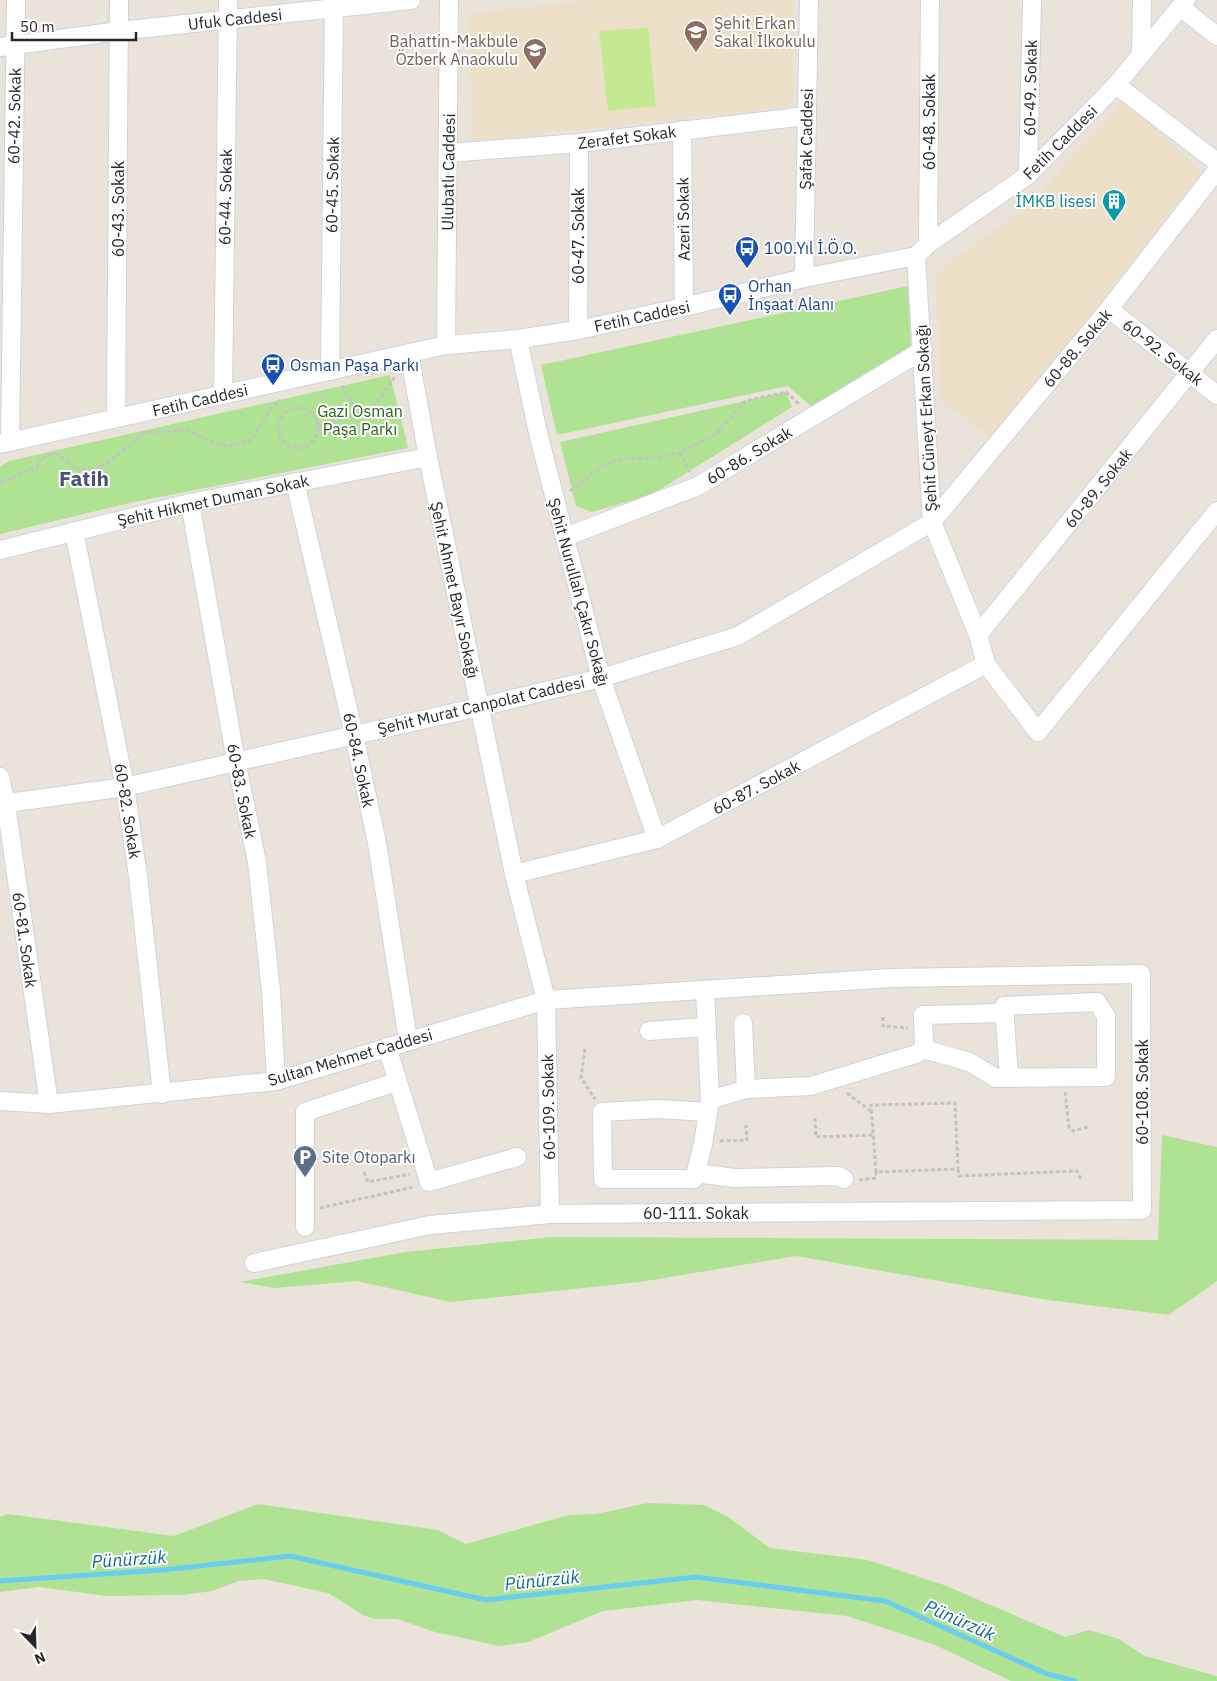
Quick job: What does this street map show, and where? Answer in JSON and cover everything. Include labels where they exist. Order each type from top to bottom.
[{"type":"street","name":"60-42. Sokak","points":[[5,443],[8,46],[16,0]]},
{"type":"street","name":"60-43. Sokak","points":[[116,418],[120,0]]},
{"type":"street","name":"60-44. Sokak","points":[[223,395],[228,0]]},
{"type":"street","name":"Ufuk Caddesi","points":[[8,46],[119,31],[228,20],[334,5],[411,0]]},
{"type":"street","name":"Ulubatlı Caddesi","points":[[446,345],[450,0]]},
{"type":"street","name":"Şafak Caddesi","points":[[804,278],[809,0]]},
{"type":"street","name":"60-48. Sokak","points":[[922,250],[930,0]]},
{"type":"street","name":"60-49. Sokak","points":[[1028,175],[1032,0]]},
{"type":"street","points":[[1141,53],[1142,0]]},
{"type":"street","name":"Fetih Caddesi","points":[[5,443],[223,395],[333,378],[409,353],[446,345],[518,339],[578,330],[684,307],[922,250],[1028,175],[1116,85],[1183,3]]},
{"type":"street","points":[[1183,3],[1217,36]]},
{"type":"street","name":"60-45. Sokak","points":[[333,378],[334,5]]},
{"type":"street","points":[[1116,85],[1217,162]]},
{"type":"street","name":"Zerafet Sokak","points":[[448,153],[579,143],[806,116]]},
{"type":"street","name":"Azeri Sokak","points":[[682,130],[684,307]]},
{"type":"street","name":"60-47. Sokak","points":[[578,330],[579,143]]},
{"type":"street","name":"60-88. Sokak","points":[[932,522],[1109,309],[1217,170]]},
{"type":"street","name":"Şehit Cüneyt Erkan Sokağı","points":[[922,250],[923,350],[932,522],[978,635],[986,664],[1038,732],[1217,511]]},
{"type":"street","name":"60-92. Sokak","points":[[1109,309],[1217,395]]},
{"type":"street","name":"Şehit Nurullah Çakır Sokağı","points":[[518,339],[538,433],[601,678],[657,839]]},
{"type":"street","name":"60-89. Sokak","points":[[978,635],[1217,339]]},
{"type":"street","name":"60-86. Sokak","points":[[565,537],[697,486],[923,350]]},
{"type":"street","name":"Şehit Ahmet Bayır Sokağı","points":[[409,353],[428,457],[514,874],[546,1000]]},
{"type":"street","name":"Şehit Hikmet Duman Sokak","points":[[0,550],[190,503],[428,457]]},
{"type":"street","name":"60-84. Sokak","points":[[295,482],[354,735],[376,843],[408,1040]]},
{"type":"street","name":"60-83. Sokak","points":[[190,503],[236,760],[257,862],[271,991],[276,1081]]},
{"type":"street","name":"Şehit Murat Canpolat Caddesi","points":[[3,804],[125,787],[236,760],[479,707],[601,678],[738,636],[932,522]]},
{"type":"street","name":"60-82. Sokak","points":[[74,531],[125,787],[138,876],[162,1094]]},
{"type":"street","name":"60-87. Sokak","points":[[514,874],[657,839],[986,664]]},
{"type":"street","name":"60-81. Sokak","points":[[0,776],[49,1104]]},
{"type":"street","name":"Sultan Mehmet Caddesi","points":[[0,1100],[49,1104],[276,1081],[546,1000],[891,978],[1141,974]]},
{"type":"street","name":"60-108. Sokak","points":[[1141,974],[1142,1210]]},
{"type":"street","points":[[705,990],[708,1106],[704,1144],[694,1179],[603,1179],[602,1112],[708,1106],[746,1090],[810,1086],[916,1054],[924,1049],[969,1062],[996,1078],[1009,1078],[1064,1077],[1106,1077],[1106,1016],[1097,1002],[1004,1006],[1009,1078]]},
{"type":"street","name":"60-109. Sokak","points":[[546,1000],[550,1214]]},
{"type":"street","points":[[924,1049],[923,1015],[1004,1013]]},
{"type":"street","points":[[743,1023],[746,1090]]},
{"type":"street","points":[[649,1031],[706,1027]]},
{"type":"street","points":[[387,1047],[396,1082],[427,1177],[517,1157]]},
{"type":"street","points":[[305,1219],[305,1112],[396,1082]]},
{"type":"street","points":[[696,1173],[734,1178],[839,1176],[844,1179]]},
{"type":"street","name":"60-111. Sokak","points":[[254,1263],[430,1225],[550,1214],[1142,1210]]},
{"type":"path","points":[[319,426],[359,415],[373,408],[384,396],[409,353]]},
{"type":"path","points":[[333,378],[344,386],[359,415]]},
{"type":"path","points":[[556,503],[594,472],[617,459],[653,458],[680,453],[718,432],[745,401],[786,392],[813,417]]},
{"type":"path","points":[[0,483],[37,467],[41,458],[55,453],[78,469],[95,470],[116,458],[144,433],[188,430],[208,441],[230,446],[251,440],[272,407],[283,398]]},
{"type":"path","points":[[297,408],[309,411],[317,420],[319,426],[318,433],[312,444],[300,448],[293,448],[283,442],[278,430],[281,418],[285,413],[297,408]]},
{"type":"path","points":[[680,453],[697,486]]},
{"type":"path","points":[[883,1017],[883,1026],[923,1028]]},
{"type":"path","points":[[584,1049],[581,1078],[602,1112]]},
{"type":"path","points":[[1064,1077],[1068,1127],[1073,1131],[1088,1127]]},
{"type":"path","points":[[834,1078],[849,1096],[872,1112]]},
{"type":"path","points":[[844,1179],[876,1178],[871,1105],[955,1103],[959,1176],[1077,1171],[1081,1179]]},
{"type":"path","points":[[815,1118],[816,1137],[874,1135]]},
{"type":"path","points":[[704,1144],[747,1140],[746,1125]]},
{"type":"path","points":[[876,1172],[958,1169]]},
{"type":"path","points":[[364,1172],[368,1182],[427,1177]]},
{"type":"path","points":[[305,1219],[422,1186],[427,1177]]},
{"type":"shaded area","points":[[593,0],[794,0],[793,106],[472,142],[469,14]]},
{"type":"shaded area","points":[[1124,100],[1202,172],[994,440],[939,399],[937,272],[1028,206]]},
{"type":"green space","points":[[648,28],[656,106],[608,111],[599,31]]},
{"type":"green space","points":[[908,286],[911,351],[812,407],[788,386],[557,435],[541,365]]},
{"type":"green space","name":"Gazi Osman Paşa Parkı","points":[[390,375],[408,448],[134,502],[0,534],[0,467],[9,461]]},
{"type":"green space","points":[[786,392],[792,407],[651,495],[592,512],[576,506],[560,442]]},
{"type":"green space","points":[[1162,1135],[1217,1147],[1217,1281],[1169,1315],[1048,1300],[796,1256],[640,1282],[451,1302],[357,1281],[275,1288],[240,1282],[406,1252],[552,1237],[1158,1240]]},
{"type":"green space","points":[[648,1503],[704,1505],[728,1517],[770,1548],[868,1560],[944,1585],[1065,1637],[1089,1630],[1119,1639],[1145,1656],[1217,1676],[1217,1681],[1011,1681],[935,1645],[847,1616],[697,1600],[603,1611],[528,1642],[500,1646],[435,1632],[397,1619],[375,1619],[363,1615],[328,1593],[264,1579],[239,1581],[212,1591],[183,1595],[107,1596],[39,1587],[0,1592],[0,1517],[8,1514],[174,1536],[258,1504],[438,1530],[466,1544],[569,1515],[596,1514]]},
{"type":"waterway","name":"Pünürzük","points":[[0,1581],[163,1570],[290,1556],[486,1600],[696,1577],[885,1601],[1047,1674],[1075,1681]]},
{"type":"place","name":"Şehit Erkan Sakal İlkokulu","points":[[696,53]]},
{"type":"place","name":"Bahattin-Makbule Özberk Anaokulu","points":[[535,71]]},
{"type":"place","name":"İMKB lisesi","points":[[1114,222]]},
{"type":"place","name":"100.Yıl İ.Ö.O.","points":[[747,269]]},
{"type":"place","name":"Orhan İnşaat Alanı","points":[[730,316]]},
{"type":"place","name":"Osman Paşa Parkı","points":[[273,386]]},
{"type":"place","name":"Site Otoparkı","points":[[305,1178]]},
{"type":"district","name":"Fatih","points":[[84,478]]}]
